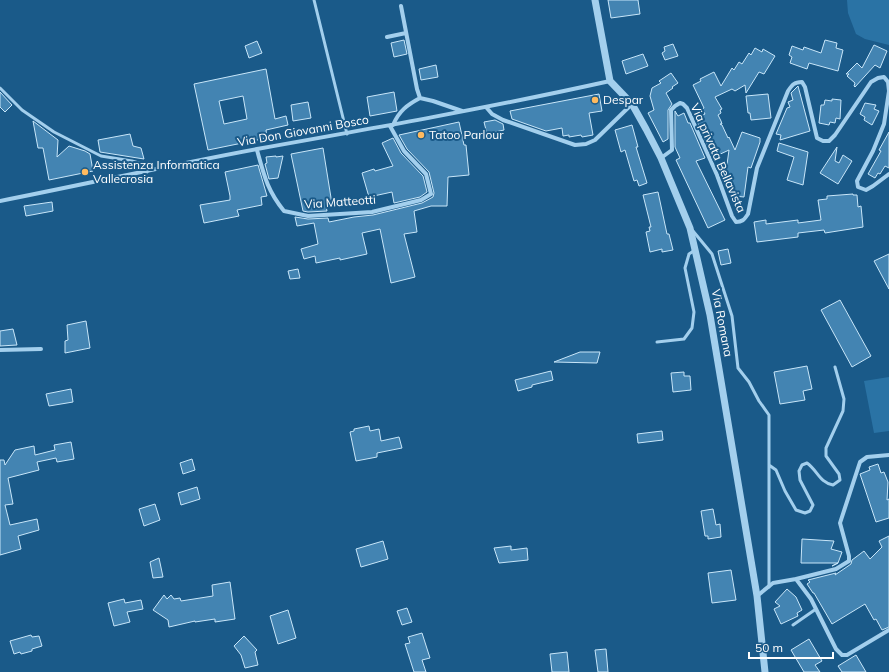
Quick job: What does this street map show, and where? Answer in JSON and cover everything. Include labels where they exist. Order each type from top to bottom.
[{"type":"street","points":[[595,0],[610,81]]},
{"type":"street","points":[[401,6],[420,98]]},
{"type":"street","points":[[387,37],[406,33]]},
{"type":"street","name":"Via privata Bellavista","points":[[661,158],[672,150],[671,110],[680,103],[683,104],[717,175],[732,216],[736,222],[740,222],[744,220],[748,214],[757,168],[788,91],[792,85],[797,82],[802,82],[805,86],[817,138],[823,141],[829,141],[836,135],[871,82],[878,78],[884,77],[888,82],[889,90],[884,124],[875,146],[857,181],[858,187],[866,190],[889,174]]},
{"type":"street","name":"Via Don Giovanni Bosco","points":[[0,201],[257,150],[462,112],[610,81]]},
{"type":"street","name":"Via Romana","points":[[610,81],[632,104],[646,129],[661,158],[690,228],[710,315],[757,596],[765,672]]},
{"type":"street","points":[[392,125],[403,109],[420,98],[441,103],[462,112]]},
{"type":"street","points":[[486,107],[492,114],[503,120],[575,145],[586,144],[595,140],[632,104]]},
{"type":"street","name":"Via Matteotti","points":[[257,150],[267,185],[274,199],[284,212],[308,216],[372,212],[421,200],[431,194],[426,174],[404,152],[392,125]]},
{"type":"street","points":[[0,350],[41,349]]},
{"type":"street","points":[[757,596],[773,583],[796,579],[836,568],[849,561],[840,523],[860,462],[867,457],[889,455]]},
{"type":"street","points":[[796,579],[811,599],[837,652],[842,655],[847,655],[889,630]]},
{"type":"lane","points":[[314,0],[347,134]]},
{"type":"lane","points":[[0,88],[22,110],[54,132],[101,156],[142,164],[147,172]]},
{"type":"lane","points":[[690,228],[712,254],[732,316],[738,368],[749,382],[759,401],[769,415],[769,587]]},
{"type":"lane","points":[[656,342],[684,339],[692,328],[694,312],[685,268],[689,254],[695,250]]},
{"type":"lane","points":[[769,465],[776,470],[785,491],[796,510],[805,513],[810,511],[813,505],[800,480],[799,471],[802,465],[807,463],[812,466],[825,483],[833,485],[840,480],[839,474],[826,456],[826,448],[843,411],[844,399],[835,367]]},
{"type":"lane","points":[[793,625],[816,609]]},
{"type":"shaded area","points":[[847,0],[889,0],[889,45],[865,39],[856,34],[848,13]]},
{"type":"shaded area","points":[[889,377],[889,431],[874,433],[864,381]]},
{"type":"building","points":[[608,0],[638,0],[640,14],[611,18]]},
{"type":"building","points":[[404,40],[407,54],[394,57],[391,43]]},
{"type":"building","points":[[825,40],[837,43],[836,48],[843,50],[838,71],[809,63],[807,69],[790,63],[792,57],[789,55],[792,46],[803,50],[804,47],[821,53]]},
{"type":"building","points":[[257,41],[262,53],[249,58],[245,46]]},
{"type":"building","points":[[673,44],[678,56],[665,60],[662,53],[665,51],[664,47]]},
{"type":"building","points":[[874,45],[887,51],[880,68],[875,65],[855,87],[855,83],[847,76],[849,74],[846,74],[857,63],[862,68]]},
{"type":"building","points":[[755,48],[762,52],[763,49],[775,56],[764,74],[759,72],[746,93],[745,85],[735,91],[732,89],[715,97],[722,109],[720,110],[721,113],[718,115],[722,124],[720,124],[722,125],[728,138],[729,137],[735,150],[742,132],[760,138],[751,168],[748,167],[744,197],[734,196],[728,192],[730,180],[725,179],[729,150],[714,157],[712,155],[696,119],[705,114],[702,109],[704,108],[693,85],[701,81],[700,79],[714,72],[721,86],[732,68],[734,70],[739,62],[742,64],[749,53],[751,55]]},
{"type":"building","points":[[643,54],[648,66],[626,74],[622,61]]},
{"type":"building","points":[[436,65],[438,77],[421,80],[419,69]]},
{"type":"building","points":[[266,69],[275,119],[286,116],[288,125],[266,130],[267,138],[208,150],[194,84]],"holes":[[[243,96],[247,119],[224,124],[219,101]]]},
{"type":"building","points":[[671,73],[678,83],[666,93],[672,104],[668,110],[668,139],[663,142],[648,113],[654,110],[650,96],[652,88],[661,83],[659,81]]},
{"type":"building","points":[[798,86],[810,131],[780,140],[781,135],[776,134],[787,108],[790,107],[788,102],[793,100],[791,93]]},
{"type":"building","points":[[0,92],[12,105],[5,112],[0,107]]},
{"type":"building","points":[[394,92],[397,111],[370,116],[367,97]]},
{"type":"building","points":[[599,94],[602,111],[589,113],[593,135],[582,137],[581,135],[569,137],[569,135],[563,136],[562,128],[546,131],[512,119],[510,111]]},
{"type":"building","points":[[768,94],[771,118],[751,120],[750,113],[748,113],[746,96]]},
{"type":"building","points":[[832,99],[841,100],[840,119],[836,118],[835,123],[830,122],[829,125],[819,123],[821,105],[824,105],[825,100],[832,101]]},
{"type":"building","points":[[308,102],[311,118],[293,121],[291,105]]},
{"type":"building","points":[[865,103],[876,105],[874,109],[879,111],[872,125],[864,120],[865,117],[860,114]]},
{"type":"building","points":[[675,111],[678,116],[684,113],[688,123],[690,123],[705,158],[696,161],[725,220],[708,228],[676,160],[680,158],[675,147]]},
{"type":"building","points":[[495,120],[503,124],[504,130],[487,134],[484,122]]},
{"type":"building","points":[[33,121],[58,140],[57,157],[69,146],[85,151],[90,154],[93,171],[49,180],[43,148],[38,148]]},
{"type":"building","points":[[459,122],[464,145],[466,145],[469,175],[448,177],[447,206],[431,206],[414,211],[417,232],[404,234],[415,277],[391,283],[380,229],[362,233],[367,254],[340,260],[340,258],[316,263],[315,256],[304,259],[301,249],[318,244],[314,223],[297,226],[295,217],[308,219],[328,218],[329,222],[373,215],[422,203],[433,197],[434,193],[429,172],[407,149],[399,135]]},
{"type":"building","points":[[632,125],[638,147],[636,147],[647,183],[639,186],[637,180],[634,181],[625,150],[621,152],[615,130]]},
{"type":"building","points":[[889,132],[889,168],[885,166],[880,174],[878,173],[875,178],[868,174],[881,151],[879,150]]},
{"type":"building","points":[[130,134],[133,146],[141,148],[144,159],[100,152],[98,140]]},
{"type":"building","points":[[393,138],[401,153],[423,176],[427,192],[420,197],[394,203],[392,192],[369,197],[362,173],[374,169],[375,171],[393,166],[382,143]]},
{"type":"building","points":[[779,143],[808,152],[803,185],[787,180],[794,157],[777,151]]},
{"type":"building","points":[[837,147],[835,161],[839,163],[843,155],[852,161],[838,184],[820,173]]},
{"type":"building","points":[[323,148],[332,204],[326,206],[327,211],[303,211],[291,154]]},
{"type":"building","points":[[283,156],[278,178],[269,179],[265,164],[267,163],[266,157]]},
{"type":"building","points":[[258,165],[267,196],[261,197],[262,205],[237,210],[239,216],[204,223],[200,205],[230,200],[225,172]]},
{"type":"building","points":[[658,192],[667,234],[669,234],[673,250],[662,252],[662,249],[650,252],[646,232],[650,231],[649,227],[651,227],[643,195]]},
{"type":"building","points":[[857,195],[858,207],[861,206],[863,227],[825,233],[824,230],[798,233],[798,237],[757,242],[754,222],[766,220],[766,224],[798,220],[798,223],[821,220],[818,200],[827,199],[827,196]]},
{"type":"building","points":[[52,202],[53,211],[26,216],[24,206]]},
{"type":"building","points":[[728,249],[731,263],[721,265],[718,251]]},
{"type":"building","points":[[889,254],[889,289],[874,261]]},
{"type":"building","points":[[298,269],[300,278],[290,279],[288,271]]},
{"type":"building","points":[[840,300],[871,356],[852,367],[821,310]]},
{"type":"building","points":[[86,321],[90,348],[65,353],[65,341],[68,340],[67,325]]},
{"type":"building","points":[[13,329],[17,345],[0,346],[0,331]]},
{"type":"building","points":[[580,352],[600,352],[597,363],[554,362]]},
{"type":"building","points":[[807,366],[812,389],[803,391],[805,400],[780,404],[774,372]]},
{"type":"building","points":[[551,371],[553,380],[532,385],[532,387],[518,391],[515,380]]},
{"type":"building","points":[[684,372],[684,376],[690,376],[691,390],[673,392],[671,373]]},
{"type":"building","points":[[71,389],[73,402],[49,406],[46,394]]},
{"type":"building","points":[[369,426],[370,431],[379,429],[381,441],[399,437],[402,448],[377,453],[377,457],[356,461],[350,432],[354,431],[354,429]]},
{"type":"building","points":[[662,431],[663,440],[638,443],[637,434]]},
{"type":"building","points":[[71,442],[74,459],[57,462],[56,458],[37,462],[39,470],[8,478],[13,504],[5,505],[10,525],[37,519],[39,530],[18,536],[21,549],[0,555],[0,460],[4,460],[5,465],[15,450],[34,446],[35,455],[55,450],[54,445]]},
{"type":"building","points":[[192,459],[195,470],[183,474],[180,463]]},
{"type":"building","points":[[878,464],[881,473],[884,472],[888,482],[887,500],[889,499],[889,518],[876,522],[860,474],[870,470],[869,467]]},
{"type":"building","points":[[197,487],[200,499],[181,505],[178,493]]},
{"type":"building","points":[[155,504],[160,520],[144,526],[139,509]]},
{"type":"building","points":[[713,509],[716,525],[720,524],[721,537],[708,539],[708,536],[705,536],[701,511]]},
{"type":"building","points":[[889,536],[889,627],[882,630],[876,619],[874,620],[865,604],[832,624],[807,584],[810,582],[808,580],[836,573],[835,575],[851,564],[852,560],[864,551],[870,559],[882,547],[879,541]]},
{"type":"building","points":[[802,539],[834,541],[831,549],[842,552],[838,563],[801,563]]},
{"type":"building","points":[[383,541],[388,559],[361,567],[356,549]]},
{"type":"building","points":[[511,546],[511,550],[527,548],[528,560],[499,563],[494,548]]},
{"type":"building","points":[[159,558],[163,577],[153,578],[150,562]]},
{"type":"building","points":[[731,570],[736,600],[712,603],[708,573]]},
{"type":"building","points":[[230,582],[235,619],[215,622],[215,619],[195,621],[169,627],[168,620],[153,610],[164,595],[167,599],[171,595],[174,599],[180,598],[181,601],[213,596],[212,585]]},
{"type":"building","points":[[787,589],[796,597],[802,610],[797,613],[798,616],[781,624],[774,609],[780,606],[775,602]]},
{"type":"building","points":[[124,599],[125,603],[141,600],[143,609],[127,612],[130,622],[114,626],[108,603]]},
{"type":"building","points":[[407,608],[412,622],[402,625],[397,611]]},
{"type":"building","points":[[288,610],[296,638],[278,644],[270,616]]},
{"type":"building","points":[[422,633],[430,658],[422,660],[426,672],[414,672],[405,644],[410,643],[408,637]]},
{"type":"building","points":[[31,635],[32,637],[39,636],[42,646],[32,649],[32,651],[14,654],[10,641]]},
{"type":"building","points":[[244,636],[257,650],[255,652],[258,665],[245,668],[241,655],[234,646]]},
{"type":"building","points":[[809,639],[822,661],[815,665],[820,672],[804,672],[791,650]]},
{"type":"building","points":[[606,649],[608,672],[598,672],[595,650]]},
{"type":"building","points":[[567,652],[569,672],[552,672],[550,654]]},
{"type":"building","points":[[856,655],[866,672],[842,672],[838,666]]},
{"type":"place","name":"Despar","points":[[595,100]]},
{"type":"place","name":"Tatoo Parlour","points":[[421,135]]},
{"type":"place","name":"Assistenza Informatica Vallecrosia","points":[[85,172]]}]
